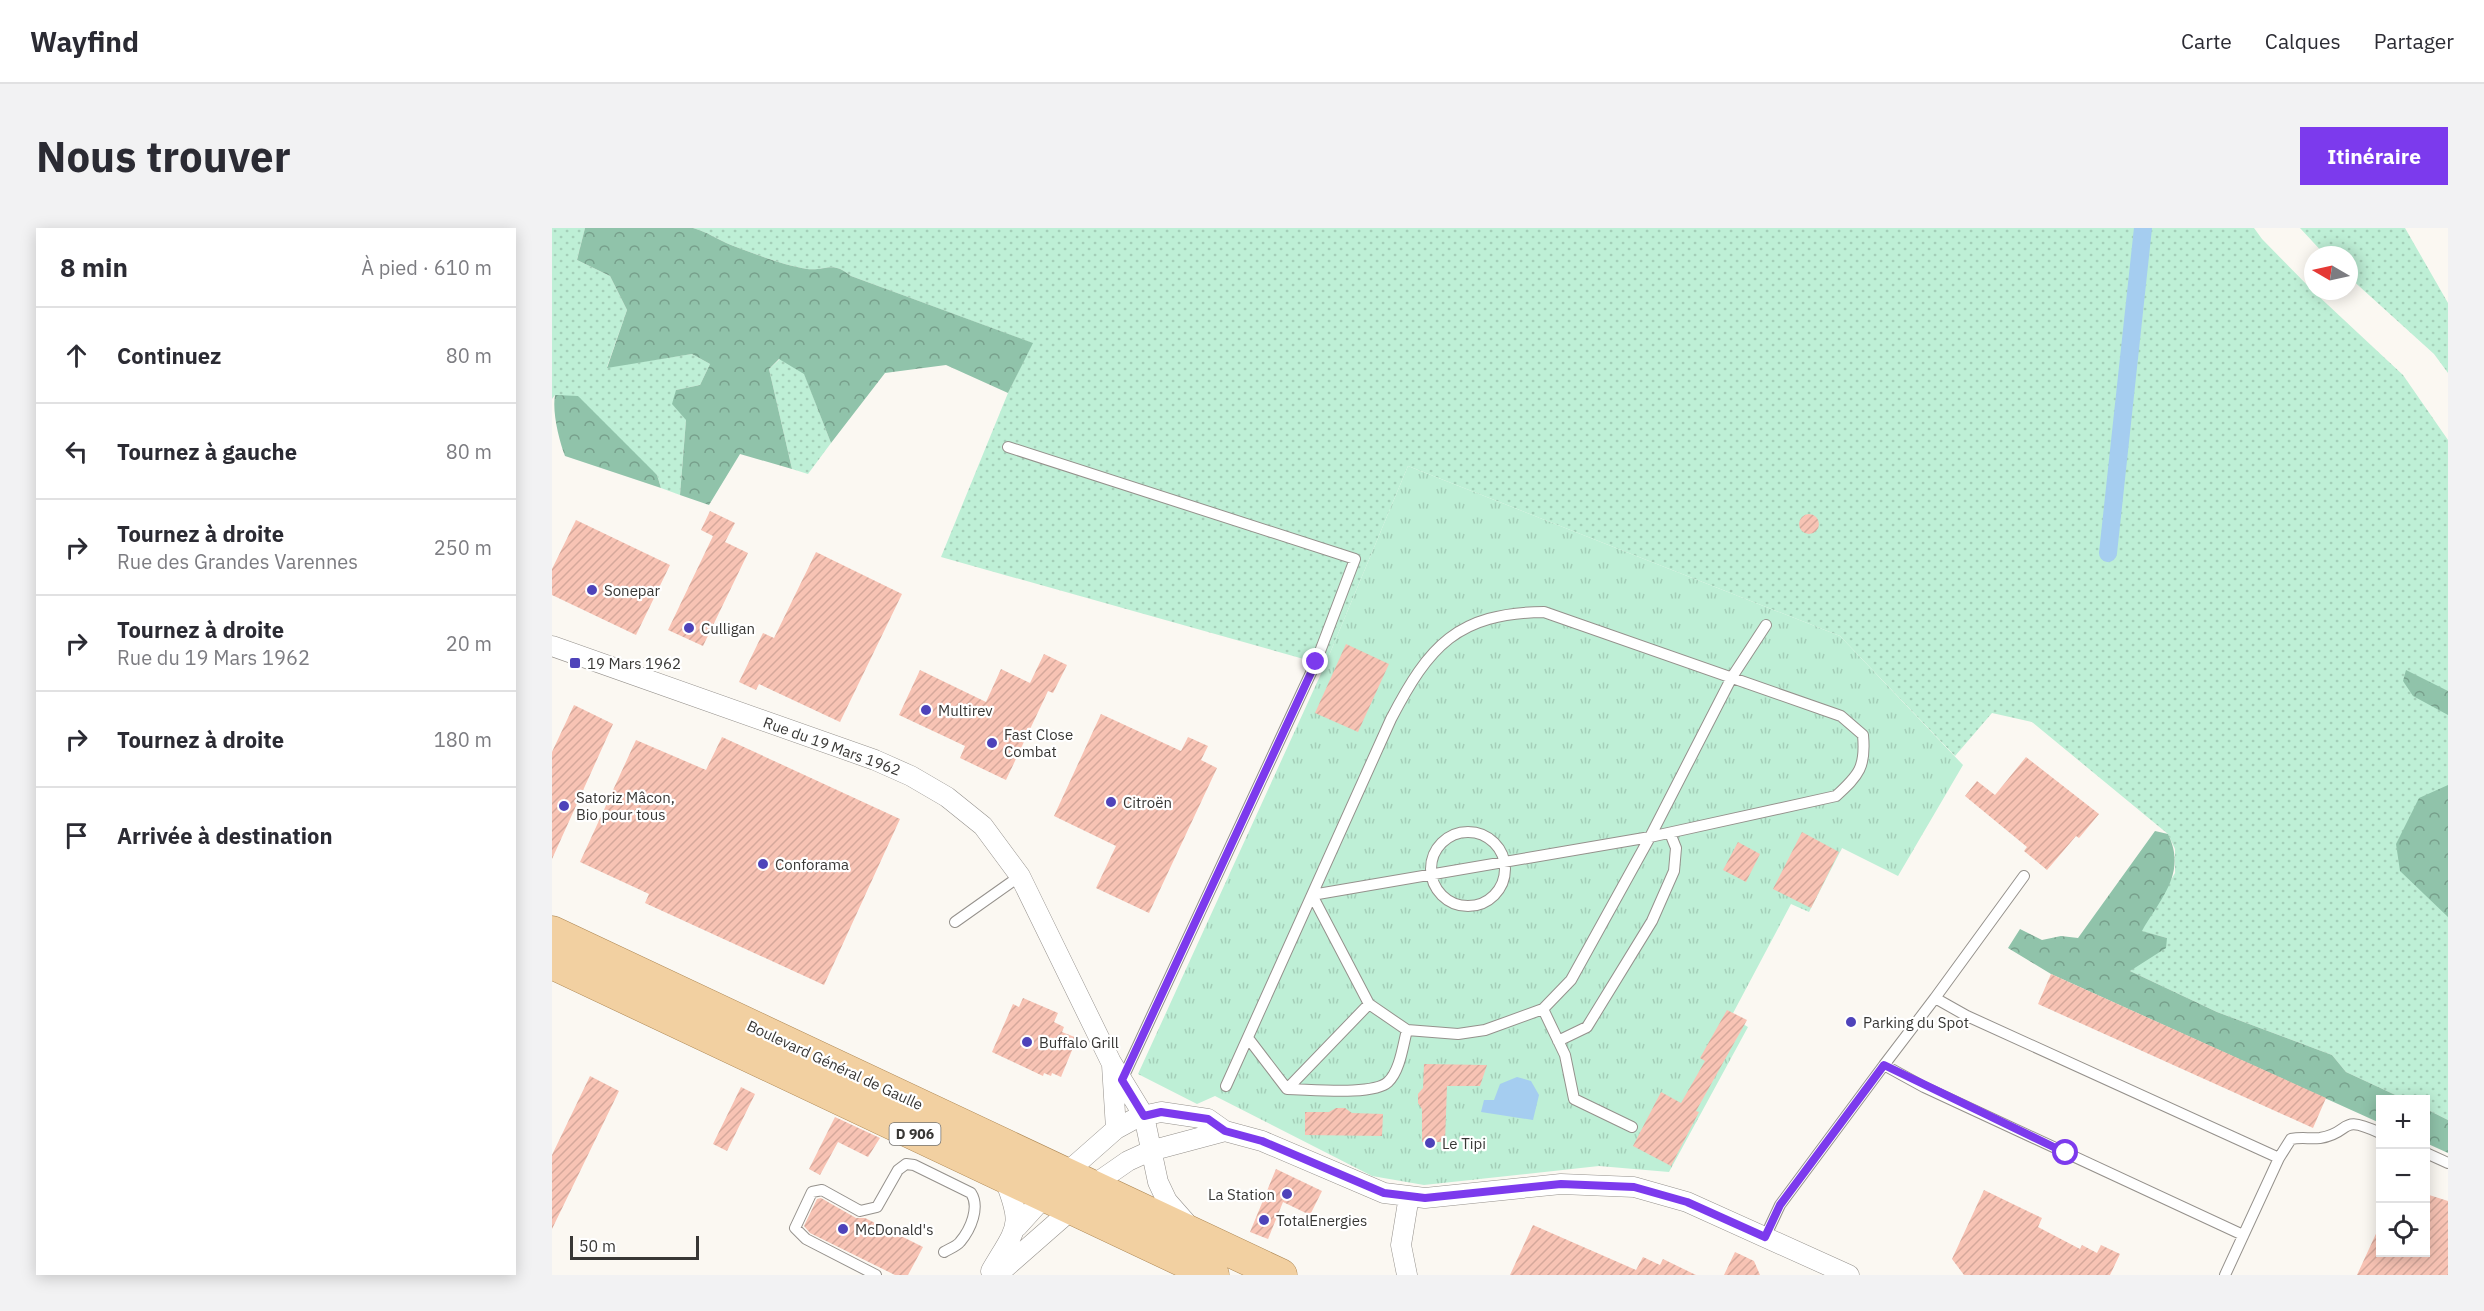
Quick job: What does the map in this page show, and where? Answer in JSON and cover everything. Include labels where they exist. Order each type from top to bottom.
[{"type":"main road","name":"Boulevard Général de Gaulle","points":[[552,932],[1281,1275]]},
{"type":"main road","name":"Boulevard Général de Gaulle","points":[[552,963],[1213,1275]]},
{"type":"street","name":"Rue du 19 Mars 1962","points":[[552,646],[874,760],[911,776],[947,797],[983,826],[1020,876],[1111,1062],[1144,1116],[1158,1182],[1167,1202],[1198,1236]]},
{"type":"street","name":"Rue du 19 Mars 1962","points":[[1111,1062],[1116,1129]]},
{"type":"street","points":[[997,1275],[1078,1180],[1116,1129],[1144,1116],[1161,1112],[1208,1119],[1225,1131],[1262,1141],[1384,1193],[1425,1198],[1561,1184],[1634,1187],[1687,1202],[1849,1275]]},
{"type":"street","points":[[1116,1129],[1150,1151]]},
{"type":"street","points":[[989,1275],[1017,1227],[1058,1203],[1078,1180],[1150,1151],[1225,1131]]},
{"type":"street","points":[[1003,1175],[1015,1205],[1017,1227]]},
{"type":"street","points":[[1407,1275],[1401,1245],[1409,1196]]},
{"type":"lane","points":[[1008,447],[1355,559],[1311,673],[1122,1080]]},
{"type":"lane","points":[[1226,1086],[1391,719],[1414,675],[1435,650],[1464,628],[1508,613],[1544,612],[1841,716],[1863,735],[1865,756],[1857,777],[1836,796],[1650,837],[1312,895]]},
{"type":"lane","points":[[1312,895],[1369,1004],[1407,1030],[1458,1034],[1485,1030],[1543,1008],[1576,971],[1650,837],[1732,678],[1766,625]]},
{"type":"lane","points":[[1462,832],[1472,832],[1492,840],[1498,846],[1505,863],[1502,885],[1496,895],[1476,906],[1456,904],[1446,899],[1434,884],[1432,875],[1435,852],[1442,843],[1462,832]]},
{"type":"lane","points":[[1558,1041],[1587,1027],[1652,921],[1674,871],[1676,848],[1670,833]]},
{"type":"lane","points":[[955,922],[1020,876]]},
{"type":"lane","points":[[1765,1237],[1780,1205],[2024,876]]},
{"type":"lane","points":[[1935,998],[1967,1016],[2279,1158]]},
{"type":"lane","points":[[1287,1089],[1369,1004]]},
{"type":"lane","points":[[1543,1008],[1565,1055],[1574,1099],[1632,1127]]},
{"type":"lane","points":[[1287,1089],[1374,1089],[1388,1082],[1397,1066],[1407,1030]]},
{"type":"lane","points":[[1248,1038],[1287,1089]]},
{"type":"lane","points":[[1884,1065],[1924,1087],[2243,1235]]},
{"type":"lane","points":[[2225,1275],[2279,1158],[2291,1139],[2318,1138],[2349,1123],[2363,1125],[2376,1131]]},
{"type":"lane","points":[[2430,1155],[2448,1164]]},
{"type":"lane","points":[[876,1275],[806,1239],[795,1228],[812,1192],[822,1190],[860,1211],[877,1207],[898,1170],[906,1164],[914,1165],[971,1193],[977,1202],[976,1210],[960,1243],[944,1252]]},
{"type":"green space","points":[[552,228],[585,228],[577,260],[610,276],[627,310],[607,367],[692,354],[710,364],[700,385],[676,390],[686,420],[680,495],[661,488],[657,475],[555,395],[552,399]]},
{"type":"green space","points":[[585,228],[693,228],[731,245],[788,265],[807,269],[839,268],[851,276],[1033,343],[1008,393],[946,365],[885,373],[831,443],[804,374],[779,359],[769,369],[792,469],[740,454],[709,505],[680,495],[686,420],[672,404],[676,390],[700,385],[710,364],[692,354],[607,368],[627,310],[610,276],[577,260]]},
{"type":"green space","points":[[693,228],[2254,228],[2304,282],[2304,300],[2323,300],[2403,375],[2448,440],[2448,1120],[2430,1111],[2430,1095],[2395,1095],[2346,1072],[2332,1055],[2217,1012],[2130,971],[2167,938],[2141,931],[2175,873],[2175,849],[2168,834],[2032,722],[1992,713],[1955,756],[1840,636],[1408,466],[1325,665],[941,557],[1008,393],[1032,343],[851,276],[839,268],[807,269],[788,265],[731,245]]},
{"type":"green space","points":[[2300,228],[2405,228],[2448,303],[2448,373],[2434,354],[2358,285],[2358,246],[2317,246]]},
{"type":"green space","points":[[780,359],[804,373],[831,443],[808,474],[792,469],[769,369]]},
{"type":"green space","points":[[555,395],[578,396],[657,475],[661,488],[565,456],[554,409]]},
{"type":"green space","points":[[1408,466],[1840,636],[1963,765],[1898,876],[1842,848],[1809,912],[1791,904],[1731,1017],[1748,1027],[1669,1172],[1599,1166],[1424,1185],[1372,1176],[1215,1096],[1197,1104],[1138,1074],[1325,665]]},
{"type":"green space","points":[[2406,670],[2448,691],[2448,715],[2413,696],[2403,681]]},
{"type":"green space","points":[[2448,785],[2448,917],[2400,871],[2396,844],[2419,798]]},
{"type":"green space","points":[[2155,831],[2168,834],[2175,861],[2173,873],[2164,896],[2142,931],[2167,938],[2166,948],[2130,971],[2217,1012],[2332,1055],[2346,1072],[2395,1095],[2376,1095],[2376,1121],[2051,974],[2008,948],[2020,929],[2042,940],[2061,936],[2078,938]]},
{"type":"green space","points":[[2430,1111],[2448,1120],[2448,1153],[2430,1145]]},
{"type":"water","points":[[1517,1077],[1531,1081],[1539,1095],[1533,1120],[1481,1112],[1484,1100],[1494,1100],[1500,1084]]},
{"type":"building","points":[[710,511],[735,523],[725,542],[748,553],[703,646],[668,630],[713,536],[701,530]]},
{"type":"building","points":[[1809,514],[1816,517],[1819,524],[1816,531],[1809,534],[1802,531],[1799,524],[1802,517]]},
{"type":"building","points":[[576,520],[670,565],[636,635],[552,595],[552,569]]},
{"type":"building","points":[[816,552],[902,594],[840,722],[759,684],[756,690],[739,682],[763,633],[774,638]]},
{"type":"building","points":[[1346,644],[1389,664],[1358,732],[1315,713]]},
{"type":"building","points":[[1044,654],[1067,665],[1053,693],[1048,691],[1006,780],[960,758],[965,746],[899,715],[920,670],[986,702],[1001,669],[1030,683]]},
{"type":"building","name":"Satoriz Mâcon, Bio pour tous","points":[[574,705],[613,724],[552,859],[552,752]]},
{"type":"building","points":[[1101,714],[1181,751],[1188,737],[1208,746],[1201,760],[1217,768],[1149,913],[1096,888],[1116,846],[1054,816]]},
{"type":"building","points":[[722,737],[900,819],[824,985],[645,903],[649,894],[580,862],[636,740],[706,770]]},
{"type":"building","points":[[2026,757],[2099,814],[2079,838],[2076,836],[2047,870],[2024,851],[2027,847],[1965,796],[1977,781],[1995,795]]},
{"type":"building","points":[[1802,832],[1839,852],[1811,908],[1773,889]]},
{"type":"building","points":[[1738,842],[1760,854],[1746,882],[1723,870]]},
{"type":"building","points":[[2051,974],[2326,1098],[2313,1128],[2038,1004]]},
{"type":"building","name":"Buffalo Grill","points":[[1023,998],[1058,1013],[1054,1022],[1064,1027],[1062,1032],[1077,1038],[1061,1077],[1052,1073],[1051,1076],[1044,1073],[1043,1076],[992,1052],[1013,1004],[1019,1007]]},
{"type":"building","points":[[1727,1010],[1747,1020],[1696,1111],[1699,1112],[1671,1166],[1633,1146],[1661,1092],[1681,1103],[1705,1061],[1700,1058]]},
{"type":"building","points":[[1424,1064],[1487,1065],[1480,1086],[1447,1086],[1445,1142],[1422,1142],[1422,1109],[1418,1103],[1418,1094],[1423,1088]]},
{"type":"building","points":[[590,1076],[619,1091],[552,1229],[552,1155]]},
{"type":"building","points":[[741,1087],[755,1094],[727,1151],[713,1144]]},
{"type":"building","points":[[1336,1108],[1345,1108],[1352,1113],[1383,1114],[1382,1136],[1305,1135],[1305,1112],[1329,1112]]},
{"type":"building","points":[[835,1117],[880,1138],[868,1157],[838,1142],[820,1175],[809,1169]]},
{"type":"building","points":[[1276,1169],[1322,1191],[1310,1215],[1283,1202],[1268,1239],[1250,1232]]},
{"type":"building","points":[[1984,1190],[2042,1218],[2038,1227],[2080,1249],[2082,1245],[2097,1253],[2101,1245],[2120,1254],[2110,1275],[1964,1275],[1952,1259]]},
{"type":"building","points":[[2430,1195],[2448,1201],[2448,1275],[2357,1275],[2376,1234],[2376,1257],[2430,1257]]},
{"type":"building","name":"McDonald's","points":[[821,1198],[856,1218],[865,1218],[923,1247],[908,1275],[895,1275],[810,1233],[804,1226],[817,1199]]},
{"type":"building","points":[[1533,1225],[1636,1270],[1643,1257],[1660,1265],[1663,1259],[1696,1275],[1510,1275]]},
{"type":"building","points":[[1735,1252],[1754,1261],[1760,1275],[1724,1275]]},
{"type":"waterway","points":[[2108,553],[2143,228]]},
{"type":"place","name":"Sonepar","points":[[592,590]]},
{"type":"place","name":"Culligan","points":[[689,628]]},
{"type":"place","name":"19 Mars 1962","points":[[575,663]]},
{"type":"place","name":"Multirev","points":[[926,710]]},
{"type":"place","name":"Fast Close Combat","points":[[992,743]]},
{"type":"place","name":"Citroën","points":[[1111,802]]},
{"type":"place","name":"Satoriz Mâcon, Bio pour tous","points":[[564,806]]},
{"type":"place","name":"Conforama","points":[[763,864]]},
{"type":"place","name":"Parking du Spot","points":[[1851,1022]]},
{"type":"place","name":"Buffalo Grill","points":[[1027,1042]]},
{"type":"place","name":"Le Tipi","points":[[1430,1143]]},
{"type":"place","name":"La Station","points":[[1287,1194]]},
{"type":"place","name":"TotalEnergies","points":[[1264,1220]]},
{"type":"place","name":"McDonald's","points":[[843,1229]]},
{"type":"route","points":[[1316,662],[1122,1080],[1144,1116],[1161,1112],[1208,1119],[1225,1131],[1262,1141],[1384,1193],[1425,1198],[1474,1191],[1561,1184],[1634,1187],[1687,1202],[1765,1237],[1780,1205],[1884,1065],[1924,1087],[2066,1153]]}]
